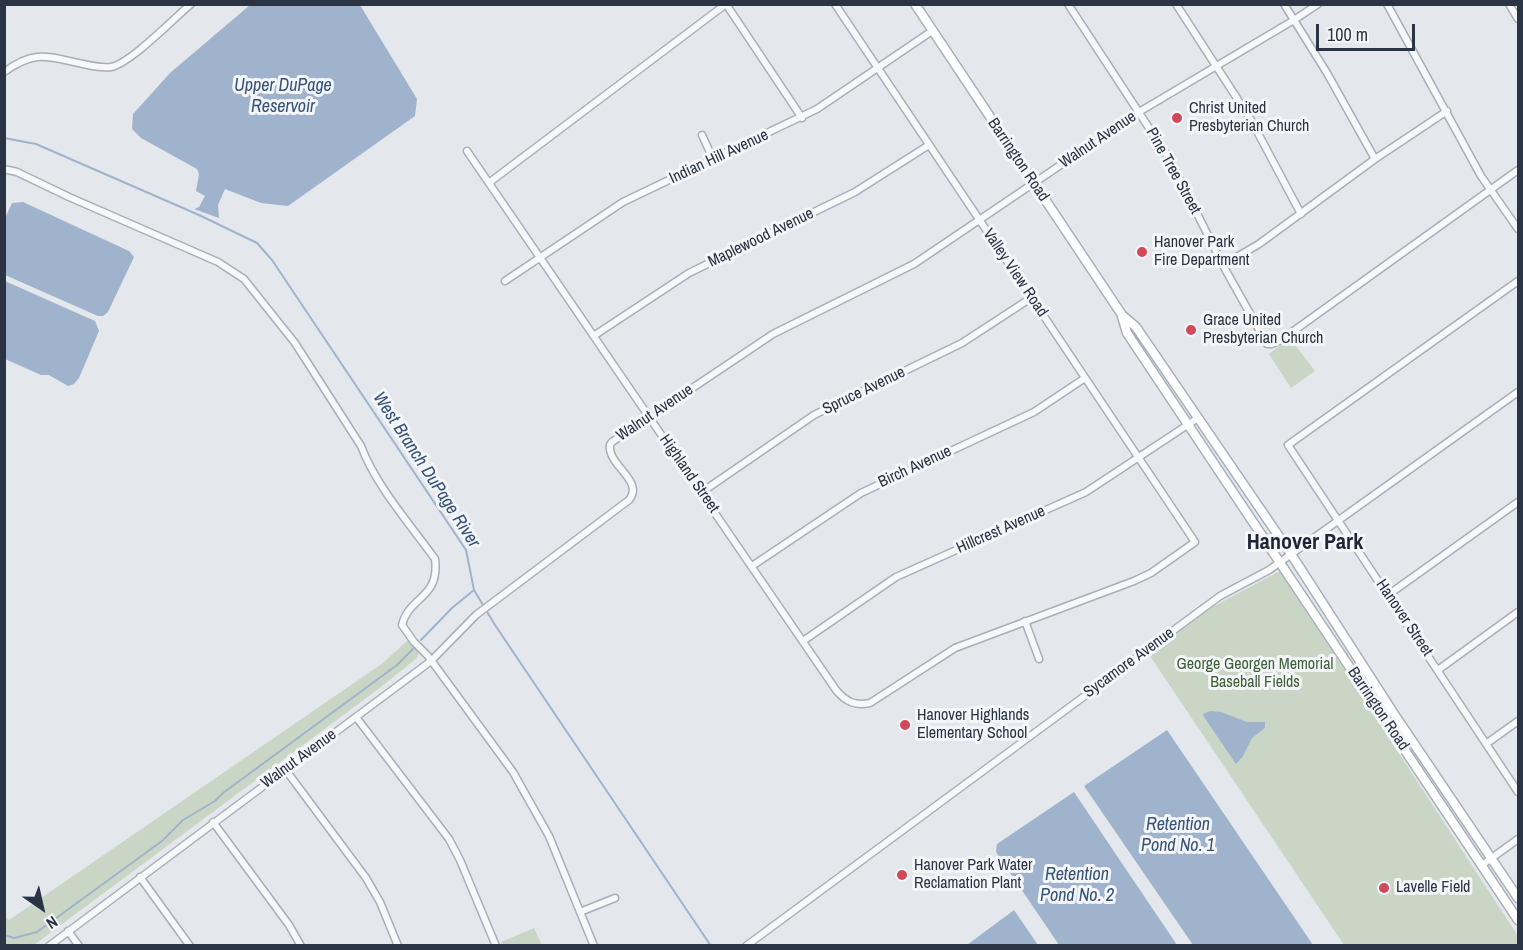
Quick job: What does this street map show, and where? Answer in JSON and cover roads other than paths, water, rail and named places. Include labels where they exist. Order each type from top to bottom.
[{"type":"main road","name":"Barrington Road","points":[[915,4],[1122,315],[1136,327],[1291,554],[1518,898]]},
{"type":"main road","name":"Barrington Road","points":[[1122,315],[1127,333],[1518,920]]},
{"type":"street","points":[[4,72],[30,57],[42,55],[97,67],[111,67],[125,61],[191,4]]},
{"type":"street","points":[[490,182],[726,4],[802,118]]},
{"type":"street","name":"Valley View Road","points":[[835,4],[1195,542],[1144,577],[1025,621]]},
{"type":"street","name":"Pine Tree Street","points":[[1068,4],[1170,160],[1223,264],[1268,344],[1280,341],[1491,189]]},
{"type":"street","points":[[1176,4],[1251,120],[1301,214]]},
{"type":"street","points":[[1284,4],[1327,73],[1375,159]]},
{"type":"street","name":"Walnut Avenue","points":[[49,945],[430,661],[476,615],[631,498],[632,485],[610,452],[610,445],[649,416],[772,334],[914,264],[1139,112],[1318,4]]},
{"type":"street","points":[[1387,4],[1481,176],[1518,229]]},
{"type":"street","points":[[1509,4],[1518,19]]},
{"type":"street","name":"Indian Hill Avenue","points":[[505,281],[623,202],[802,118],[932,31]]},
{"type":"street","points":[[1223,264],[1252,249],[1375,159],[1447,111]]},
{"type":"street","points":[[702,135],[713,159]]},
{"type":"street","name":"Maplewood Avenue","points":[[595,335],[689,273],[855,192],[929,145]]},
{"type":"street","name":"Highland Street","points":[[467,151],[841,696],[854,704],[870,703],[955,648],[1025,621]]},
{"type":"street","points":[[4,168],[218,262],[244,279],[295,343],[362,446],[368,464],[435,559],[434,582],[429,591],[404,618],[402,625],[513,772],[549,836],[594,945]]},
{"type":"street","points":[[1491,189],[1518,170]]},
{"type":"street","name":"Hanover Street","points":[[1518,281],[1288,445],[1518,792]]},
{"type":"street","name":"Spruce Avenue","points":[[702,492],[814,415],[962,343],[1031,298]]},
{"type":"street","name":"Birch Avenue","points":[[752,566],[861,493],[1034,412],[1084,378]]},
{"type":"street","name":"Sycamore Avenue","points":[[746,945],[1220,596],[1269,570],[1518,392]]},
{"type":"street","name":"Hillcrest Avenue","points":[[803,641],[896,578],[1086,492],[1198,418]]},
{"type":"street","points":[[1388,595],[1518,502]]},
{"type":"street","points":[[1438,669],[1518,612]]},
{"type":"street","points":[[1025,621],[1039,659]]},
{"type":"street","points":[[356,717],[449,840],[460,860],[496,945]]},
{"type":"street","points":[[1486,744],[1518,721]]},
{"type":"street","points":[[285,769],[366,878],[380,902],[398,945]]},
{"type":"street","points":[[213,822],[289,925],[301,945]]},
{"type":"street","points":[[1482,865],[1518,839]]},
{"type":"street","points":[[140,877],[190,945]]},
{"type":"street","points":[[580,912],[615,898]]},
{"type":"street","points":[[68,931],[79,945]]},
{"type":"water","name":"Upper DuPage Reservoir","points":[[250,5],[360,5],[417,99],[415,116],[288,206],[261,203],[225,189],[218,205],[219,218],[194,209],[199,207],[205,196],[196,191],[199,174],[197,169],[141,138],[132,129],[133,114],[170,73]]},
{"type":"water","points":[[23,202],[129,251],[134,257],[108,312],[103,316],[98,316],[5,275],[5,218],[12,203]]},
{"type":"water","points":[[5,281],[95,321],[99,331],[79,378],[74,384],[68,386],[49,375],[41,375],[5,359]]},
{"type":"water","points":[[1210,711],[1221,712],[1247,722],[1265,722],[1265,728],[1252,738],[1236,764],[1204,717],[1203,714]]},
{"type":"water","name":"Retention Pond No. 1","points":[[1167,730],[1313,945],[1193,945],[1084,786]]},
{"type":"water","name":"Retention Pond No. 2","points":[[1074,792],[1177,945],[1059,945],[996,852],[997,844]]},
{"type":"water","points":[[1014,910],[1038,945],[967,945]]},
{"type":"waterway","name":"West Branch DuPage River","points":[[4,138],[36,144],[199,215],[257,243],[272,260],[466,550],[474,590],[495,625],[711,946]]},
{"type":"waterway","points":[[421,640],[452,608],[474,590]]},
{"type":"waterway","points":[[4,935],[14,938],[37,932],[162,841],[183,820],[215,801],[397,665],[415,647]]},
{"type":"place","name":"Christ United Presbyterian Church","points":[[1177,118]]},
{"type":"place","name":"Hanover Park Fire Department","points":[[1142,252]]},
{"type":"place","name":"Grace United Presbyterian Church","points":[[1191,330]]},
{"type":"place","name":"Hanover Highlands Elementary School","points":[[905,725]]},
{"type":"place","name":"Hanover Park Water Reclamation Plant","points":[[902,875]]},
{"type":"place","name":"Lavelle Field","points":[[1384,888]]},
{"type":"district","name":"Hanover Park","points":[[1305,543]]},
{"type":"park label","name":"George Georgen Memorial Baseball Fields","points":[[1255,674]]}]
